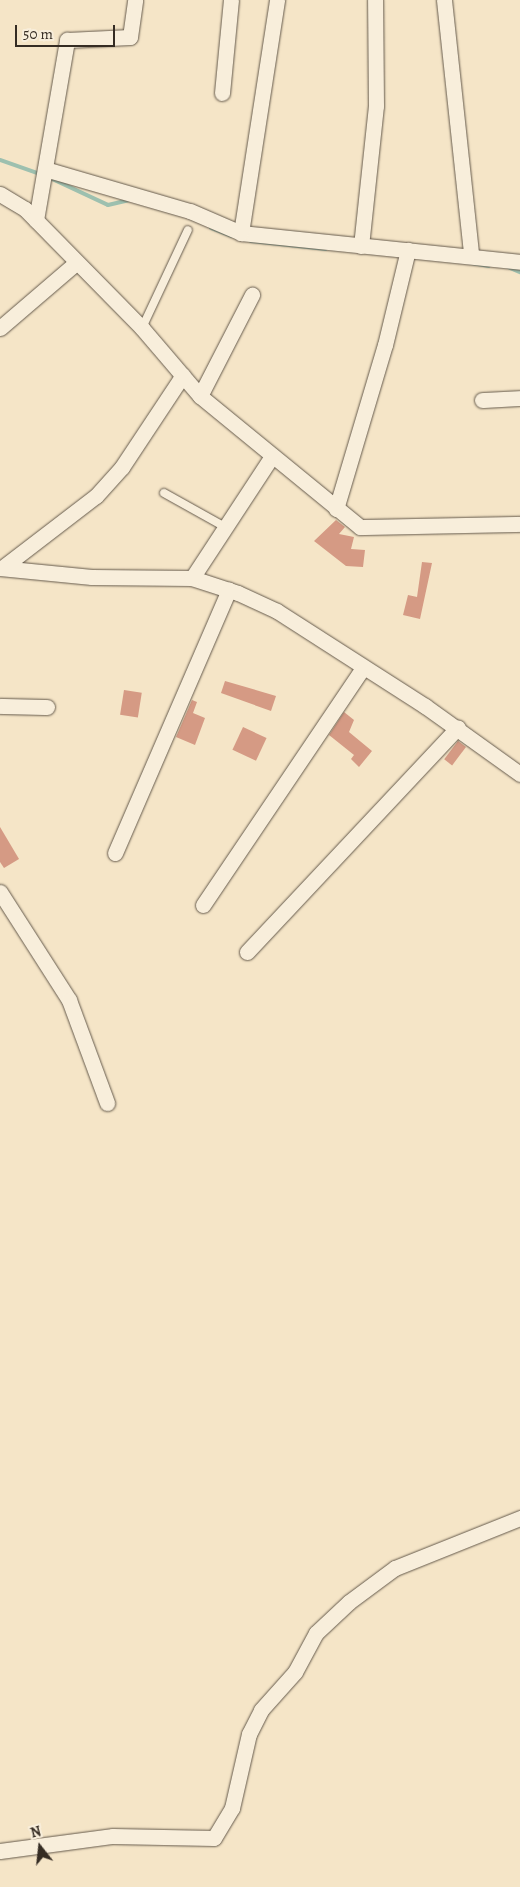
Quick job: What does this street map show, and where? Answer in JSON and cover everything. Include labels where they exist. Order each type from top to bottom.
[{"type":"street","points":[[36,220],[67,40],[130,38],[135,0]]},
{"type":"street","points":[[222,93],[231,0]]},
{"type":"street","points":[[241,233],[277,0]]},
{"type":"street","points":[[361,246],[376,106],[375,0]]},
{"type":"street","points":[[444,0],[471,254]]},
{"type":"street","points":[[45,169],[190,211],[241,233],[361,246],[407,255],[471,254],[520,262]]},
{"type":"street","points":[[0,194],[36,220],[142,328],[200,396],[336,509],[360,526],[520,524]]},
{"type":"street","points":[[336,509],[407,255]]},
{"type":"street","points":[[0,328],[77,262]]},
{"type":"street","points":[[200,396],[252,295]]},
{"type":"street","points":[[1,568],[96,496],[122,467],[183,376]]},
{"type":"street","points":[[482,400],[520,398]]},
{"type":"street","points":[[192,578],[272,456]]},
{"type":"street","points":[[1,568],[92,577],[192,578],[229,590],[277,611],[363,668],[458,727],[520,774]]},
{"type":"street","points":[[115,853],[229,590]]},
{"type":"street","points":[[203,905],[363,668]]},
{"type":"street","points":[[0,706],[47,707]]},
{"type":"street","points":[[247,952],[458,727]]},
{"type":"street","points":[[0,892],[69,1000],[107,1103]]},
{"type":"street","points":[[0,1851],[113,1836],[214,1838],[232,1808],[257,1718],[295,1672],[316,1633],[349,1602],[395,1568],[520,1518]]},
{"type":"lane","points":[[142,328],[188,230]]},
{"type":"lane","points":[[164,493],[225,527]]},
{"type":"building","points":[[336,520],[345,527],[339,534],[354,537],[351,549],[365,550],[363,567],[346,566],[314,541]]},
{"type":"building","points":[[422,562],[432,563],[420,619],[403,615],[408,595],[417,597]]},
{"type":"building","points":[[225,681],[276,696],[271,711],[221,693]]},
{"type":"building","points":[[124,690],[142,693],[138,718],[120,715]]},
{"type":"building","points":[[192,700],[197,702],[193,713],[205,718],[195,745],[176,737]]},
{"type":"building","points":[[344,712],[354,720],[349,732],[372,751],[359,767],[351,759],[354,755],[329,735]]},
{"type":"building","points":[[243,727],[267,738],[256,761],[232,750]]},
{"type":"building","points":[[458,741],[466,747],[452,765],[444,759]]},
{"type":"building","points":[[0,827],[19,859],[4,868],[0,862]]},
{"type":"waterway","points":[[0,160],[40,174]]},
{"type":"waterway","points":[[48,177],[108,205],[129,200]]},
{"type":"waterway","points":[[211,228],[232,236]]},
{"type":"waterway","points":[[251,241],[326,249]]},
{"type":"waterway","points":[[472,263],[489,266]]},
{"type":"waterway","points":[[508,267],[520,272]]}]
